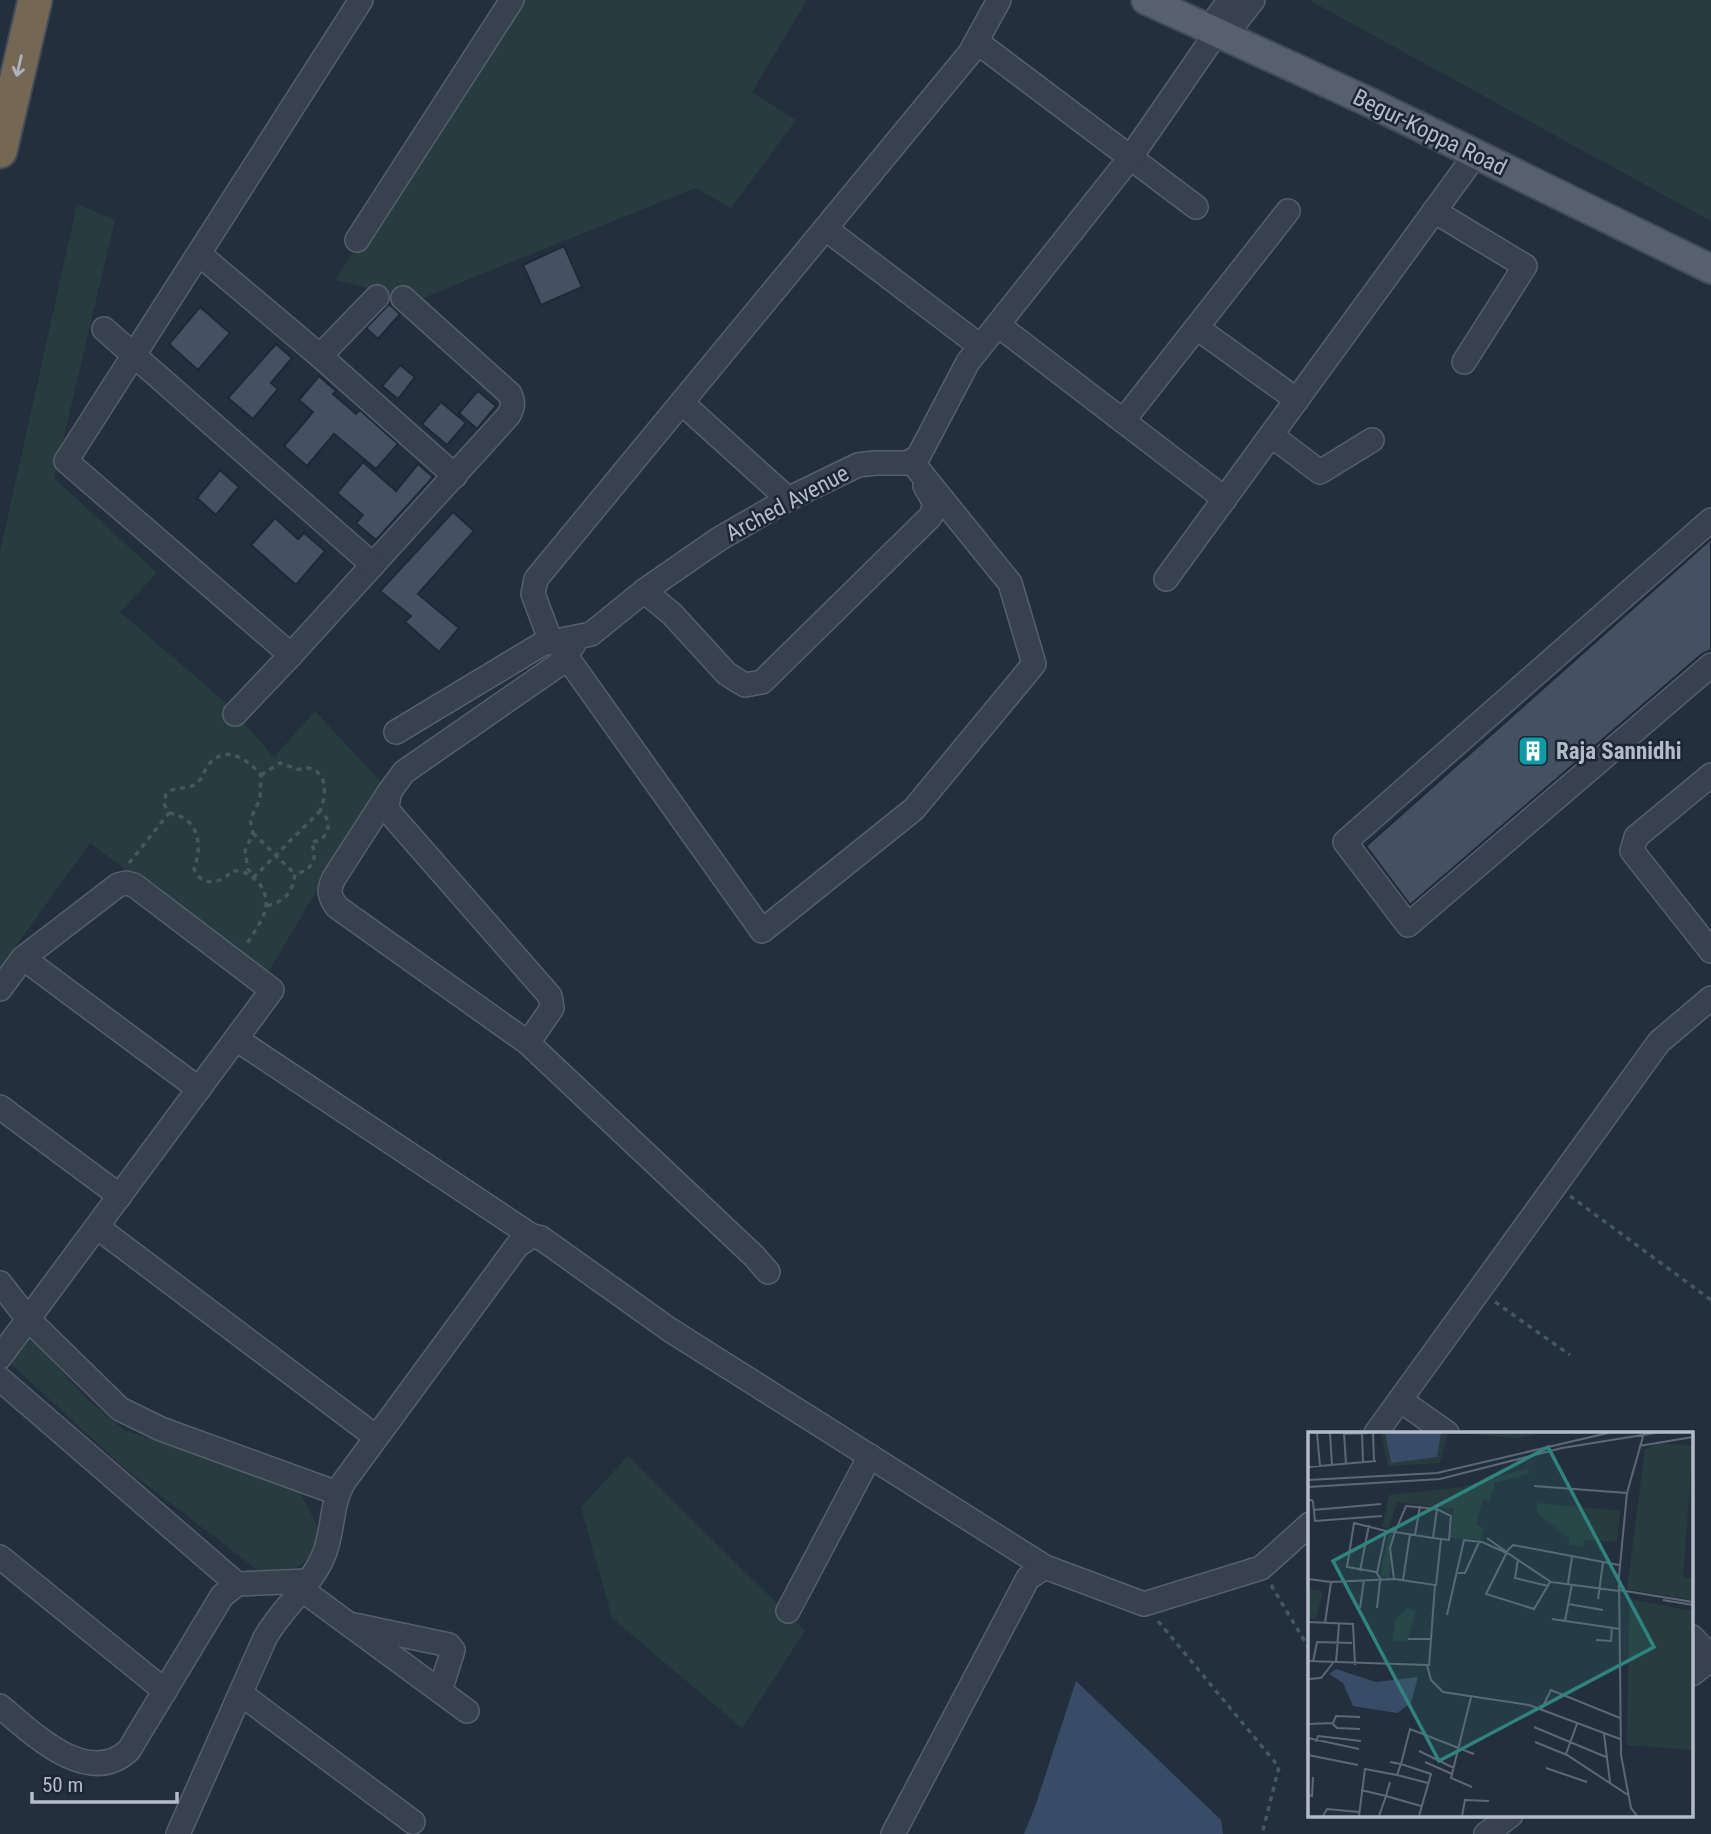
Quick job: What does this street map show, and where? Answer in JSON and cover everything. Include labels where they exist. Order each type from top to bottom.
[{"type":"highway","points":[[0,151],[35,0]]},
{"type":"main road","name":"Begur-Koppa Road","points":[[1146,0],[1369,102],[1711,269]]},
{"type":"street","points":[[291,655],[66,461],[360,0]]},
{"type":"street","points":[[357,240],[512,0]]},
{"type":"street","points":[[912,461],[1010,583],[1034,664],[914,809],[762,931],[565,645],[533,594],[536,579],[971,53],[999,0]]},
{"type":"street","points":[[912,461],[922,450],[968,362],[1130,158],[1217,32],[1230,0]]},
{"type":"street","points":[[1217,32],[1253,0]]},
{"type":"street","points":[[977,42],[1195,207]]},
{"type":"street","points":[[1166,579],[1476,154]]},
{"type":"street","points":[[1124,421],[1288,211]]},
{"type":"street","points":[[1434,211],[1525,266],[1464,362]]},
{"type":"street","points":[[826,229],[980,346]]},
{"type":"street","points":[[199,254],[320,356],[455,476]]},
{"type":"street","points":[[320,356],[377,297]]},
{"type":"street","points":[[235,714],[508,416],[513,401],[510,394],[403,298]]},
{"type":"street","points":[[998,325],[1225,499]]},
{"type":"street","points":[[1196,328],[1297,400]]},
{"type":"street","points":[[104,329],[373,565]]},
{"type":"street","points":[[682,403],[788,499]]},
{"type":"street","points":[[1271,435],[1320,472],[1372,440]]},
{"type":"street","points":[[644,591],[672,614],[727,674],[745,685],[762,682],[930,517],[935,508],[934,503],[912,461]]},
{"type":"street","name":"Arched Avenue","points":[[528,1043],[337,907],[330,898],[329,888],[334,878],[390,790],[404,772],[558,665],[565,645],[591,634],[644,591],[719,539],[788,499],[858,466],[912,461]]},
{"type":"street","points":[[1711,520],[1345,842],[1408,925],[1711,665]]},
{"type":"street","points":[[396,732],[542,644],[565,645]]},
{"type":"street","points":[[1711,775],[1636,837],[1632,851],[1711,951]]},
{"type":"street","points":[[390,790],[387,806],[389,812],[550,996],[552,1008],[528,1043],[768,1272]]},
{"type":"street","points":[[0,989],[23,958],[118,885],[126,883],[134,885],[272,990],[0,1357]]},
{"type":"street","points":[[23,958],[199,1090]]},
{"type":"street","points":[[1377,1432],[1660,1042],[1711,998]]},
{"type":"street","points":[[236,1040],[532,1236],[541,1238],[670,1330],[1045,1567],[1143,1604],[1261,1568],[1308,1526]]},
{"type":"street","points":[[0,1107],[120,1196]]},
{"type":"street","points":[[97,1227],[376,1437]]},
{"type":"street","points":[[178,1834],[272,1625],[318,1568],[328,1544],[337,1493],[517,1245],[532,1236]]},
{"type":"street","points":[[0,1283],[28,1319],[120,1409],[161,1429],[337,1493]]},
{"type":"street","points":[[0,1379],[237,1584]]},
{"type":"street","points":[[1400,1400],[1446,1432]]},
{"type":"street","points":[[788,1611],[870,1456]]},
{"type":"street","points":[[0,1558],[165,1690]]},
{"type":"street","points":[[893,1834],[1028,1578],[1045,1567]]},
{"type":"street","points":[[0,1706],[44,1742],[69,1757],[91,1762],[111,1762],[121,1758],[129,1750],[222,1596],[237,1584],[304,1585],[349,1624],[467,1711]]},
{"type":"street","points":[[349,1624],[450,1645],[453,1650],[452,1658],[440,1691]]},
{"type":"street","points":[[1694,1639],[1711,1658],[1694,1672]]},
{"type":"street","points":[[241,1694],[413,1822]]},
{"type":"street","points":[[1486,1834],[1510,1816]]},
{"type":"path","points":[[254,877],[237,870],[214,882],[198,877],[194,869],[199,845],[196,830],[187,819],[169,813],[164,804],[166,794],[174,788],[185,788],[196,783],[207,766],[218,757],[231,753],[239,756],[261,775]]},
{"type":"path","points":[[254,877],[320,811],[324,802],[321,775],[309,768],[297,769],[280,763],[261,775]]},
{"type":"path","points":[[261,775],[260,799],[250,820],[253,833],[295,874]]},
{"type":"path","points":[[295,874],[308,869],[312,864],[315,853],[311,842],[322,839],[328,829],[327,819],[320,811]]},
{"type":"path","points":[[127,866],[169,813]]},
{"type":"path","points":[[236,962],[265,911],[264,893],[248,869],[245,850],[253,833]]},
{"type":"path","points":[[265,906],[284,898],[294,883],[295,874]]},
{"type":"path","points":[[1555,1185],[1711,1300]]},
{"type":"path","points":[[1479,1291],[1570,1354]]},
{"type":"path","points":[[1261,1568],[1308,1647]]},
{"type":"path","points":[[1143,1604],[1279,1767],[1262,1834]]},
{"type":"green space","points":[[520,0],[807,0],[752,92],[796,120],[731,208],[695,188],[418,300],[335,280]]},
{"type":"green space","points":[[1309,0],[1711,0],[1711,221]]},
{"type":"green space","points":[[77,204],[115,220],[54,478],[157,573],[120,612],[226,703],[274,757],[315,711],[381,782],[266,976],[90,843],[0,968],[0,552]]},
{"type":"green space","points":[[29,1335],[86,1398],[124,1430],[297,1486],[320,1531],[317,1551],[294,1570],[259,1571],[122,1466],[9,1362]]},
{"type":"green space","points":[[628,1456],[805,1631],[742,1728],[612,1618],[581,1507]]},
{"type":"water","points":[[1076,1681],[1221,1820],[1223,1834],[1024,1834]]},
{"type":"building","points":[[564,246],[582,287],[541,305],[523,265]]},
{"type":"building","points":[[389,304],[400,314],[378,339],[366,328]]},
{"type":"building","points":[[200,307],[230,333],[198,370],[169,344]]},
{"type":"building","points":[[276,344],[292,358],[271,383],[278,389],[253,419],[228,398]]},
{"type":"building","points":[[400,365],[415,377],[398,399],[382,386]]},
{"type":"building","points":[[319,376],[336,391],[333,394],[356,414],[360,410],[398,444],[376,469],[334,434],[307,466],[284,446],[313,412],[299,400]]},
{"type":"building","points":[[478,391],[496,406],[477,429],[459,413]]},
{"type":"building","points":[[441,402],[466,423],[447,445],[422,424]]},
{"type":"building","points":[[363,462],[396,491],[418,464],[433,477],[376,540],[356,523],[363,515],[337,493]]},
{"type":"building","points":[[220,470],[239,487],[216,515],[197,498]]},
{"type":"building","points":[[453,512],[474,531],[418,594],[459,628],[439,652],[405,622],[411,616],[380,591]]},
{"type":"building","points":[[275,518],[298,539],[304,533],[325,551],[296,585],[251,545]]},
{"type":"building","name":"Raja Sannidhi","points":[[1711,539],[1711,650],[1702,654],[1410,905],[1366,846]]},
{"type":"place","name":"Raja Sannidhi","points":[[1533,751]]}]
